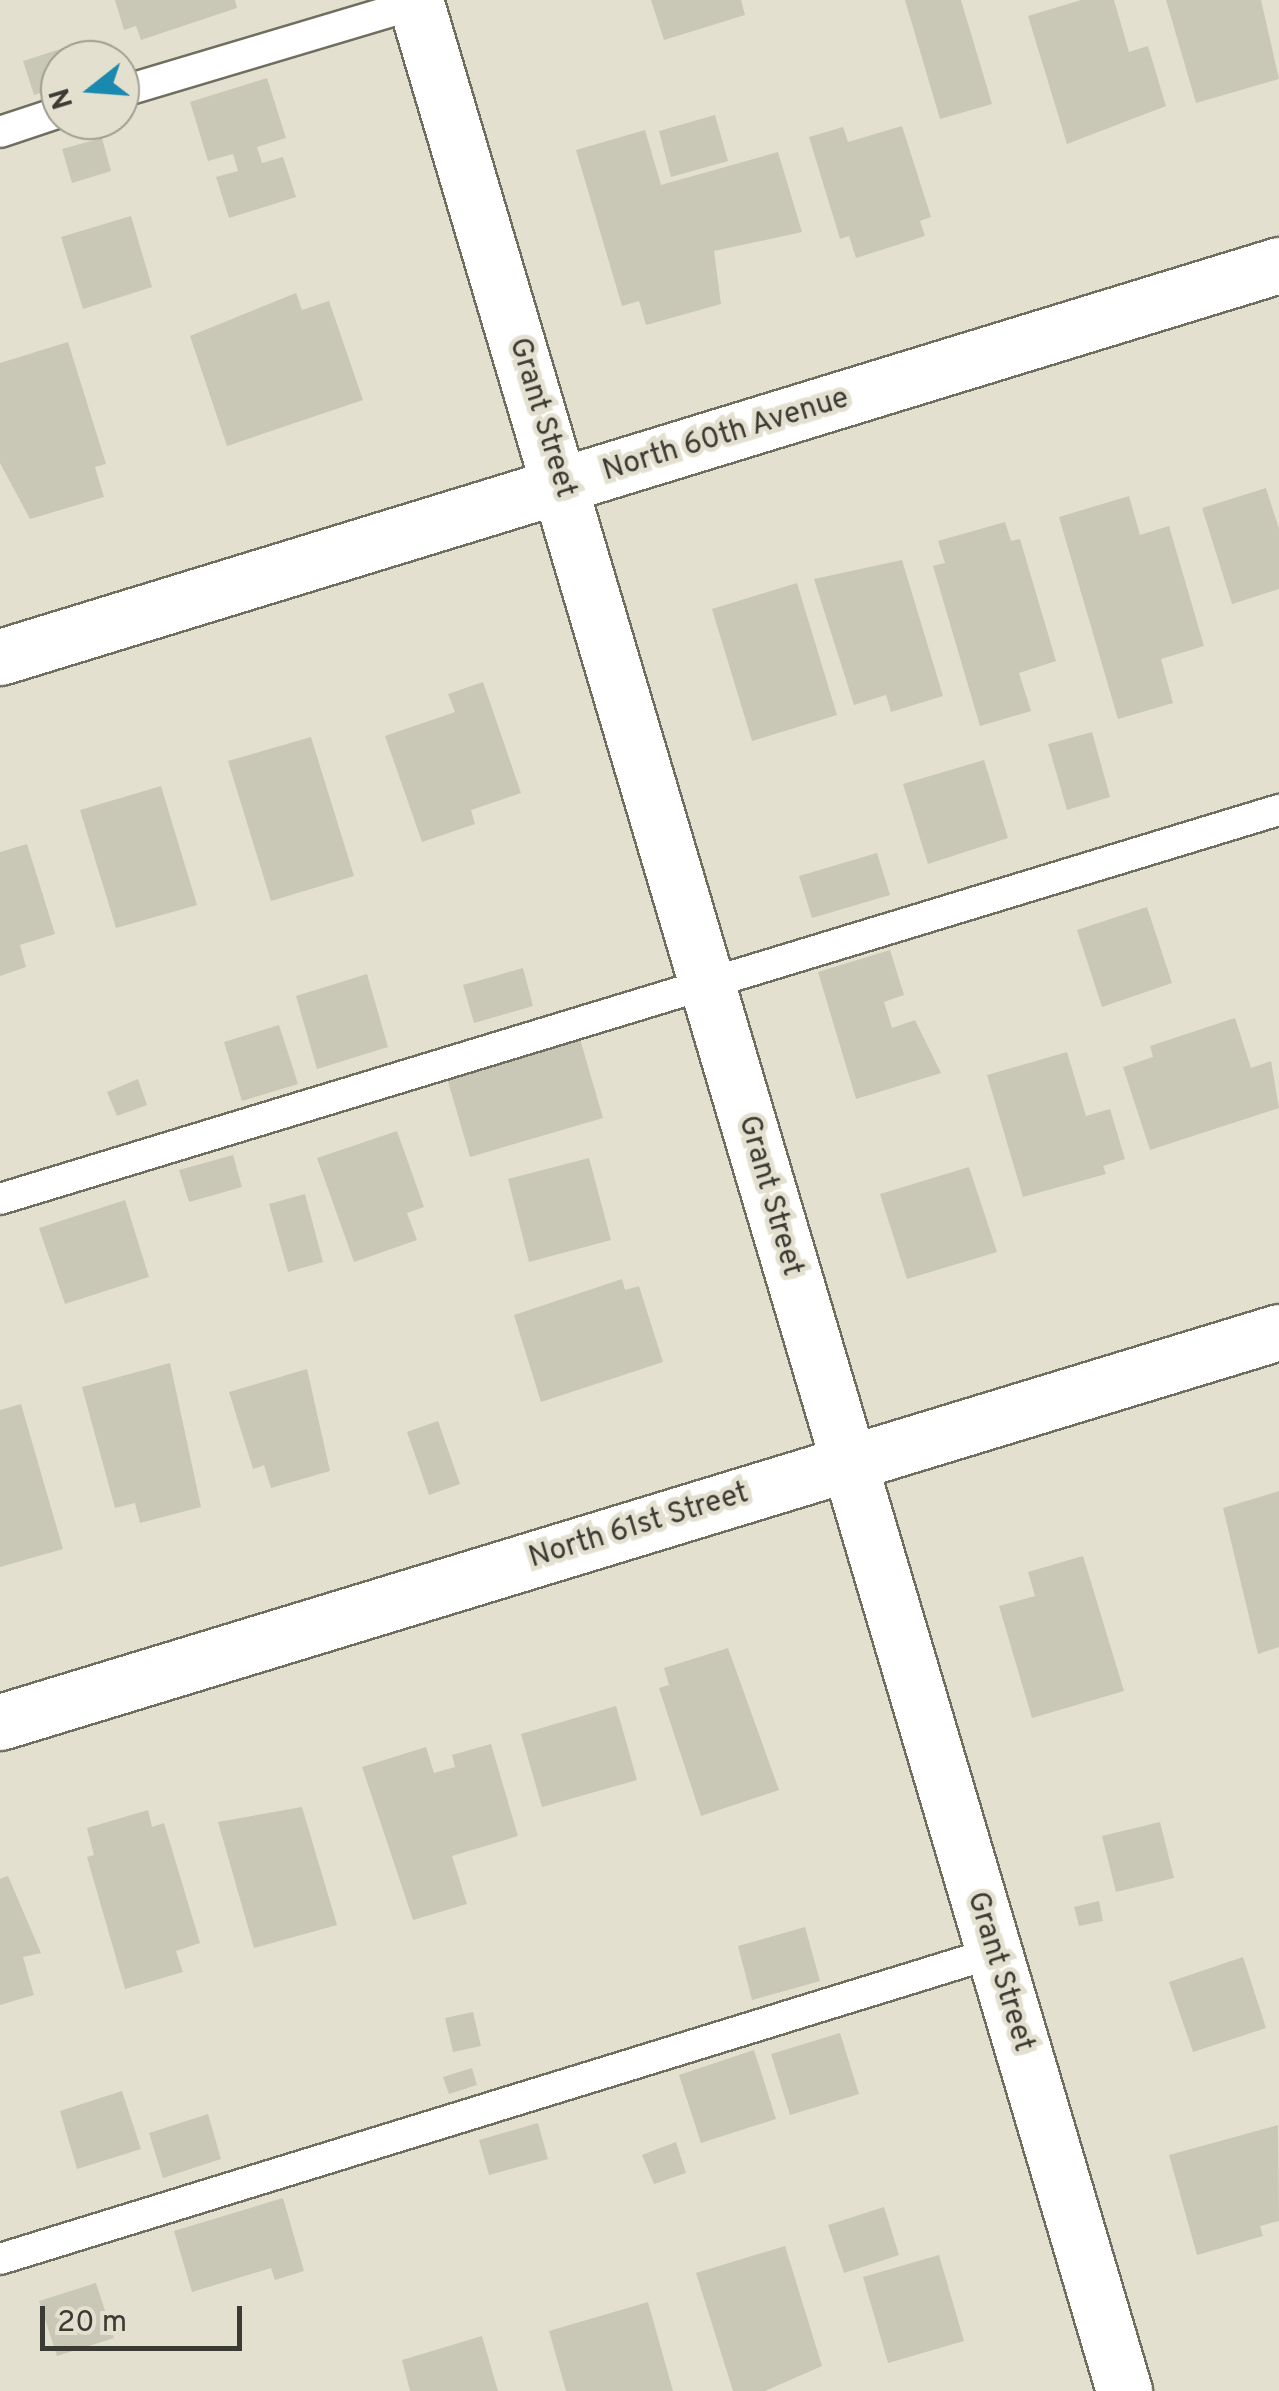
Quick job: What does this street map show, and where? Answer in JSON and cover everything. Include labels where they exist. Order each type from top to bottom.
[{"type":"street","name":"Grant Street","points":[[420,1],[847,1463],[1124,2391]]},
{"type":"street","name":"North 60th Avenue","points":[[0,658],[1279,265]]},
{"type":"street","name":"North 61st Street","points":[[0,1722],[1279,1332]]},
{"type":"lane","points":[[140,86],[420,1]]},
{"type":"lane","points":[[0,132],[40,119]]},
{"type":"lane","points":[[0,1199],[1279,810]]},
{"type":"lane","points":[[0,2259],[993,1953]]},
{"type":"building","points":[[115,0],[235,0],[237,8],[141,40],[136,26],[124,30]]},
{"type":"building","points":[[651,0],[741,0],[745,15],[664,40]]},
{"type":"building","points":[[905,0],[961,0],[992,104],[940,119]]},
{"type":"building","points":[[1081,0],[1114,0],[1129,52],[1148,46],[1166,106],[1067,144],[1028,16]]},
{"type":"building","points":[[1166,0],[1261,0],[1279,79],[1196,103]]},
{"type":"building","points":[[40,56],[40,93],[34,95],[23,61]]},
{"type":"building","points":[[267,78],[286,138],[257,147],[262,163],[283,157],[296,197],[229,218],[216,177],[238,171],[233,154],[208,161],[190,102]]},
{"type":"building","points":[[715,115],[728,161],[671,177],[659,131]]},
{"type":"building","points":[[902,126],[931,217],[920,221],[925,236],[856,258],[849,236],[840,239],[809,137],[843,127],[848,142]]},
{"type":"building","points":[[645,130],[661,185],[778,152],[802,232],[714,251],[721,304],[646,325],[639,301],[622,306],[576,150]]},
{"type":"building","points":[[103,140],[111,171],[72,183],[62,149]]},
{"type":"building","points":[[131,216],[152,287],[83,309],[61,237]]},
{"type":"building","points":[[296,293],[302,310],[329,301],[363,400],[227,446],[190,336]]},
{"type":"building","points":[[68,342],[106,464],[95,467],[104,497],[30,519],[0,463],[0,363]]},
{"type":"building","points":[[1266,488],[1279,529],[1279,589],[1232,604],[1202,508]]},
{"type":"building","points":[[1129,496],[1140,535],[1169,526],[1204,646],[1161,659],[1173,703],[1118,719],[1059,517]]},
{"type":"building","points":[[1005,522],[1011,541],[1020,539],[1056,661],[1019,673],[1031,711],[980,726],[933,566],[945,563],[938,541]]},
{"type":"building","points":[[902,560],[943,696],[891,712],[886,695],[854,705],[814,579]]},
{"type":"building","points":[[797,583],[837,715],[752,741],[712,609]]},
{"type":"building","points":[[483,682],[521,793],[471,810],[475,824],[422,842],[385,736],[455,712],[448,694]]},
{"type":"building","points":[[1092,732],[1110,797],[1067,810],[1048,744]]},
{"type":"building","points":[[311,737],[354,876],[271,901],[228,761]]},
{"type":"building","points":[[984,760],[1008,838],[928,864],[903,784]]},
{"type":"building","points":[[161,786],[197,905],[116,928],[80,810]]},
{"type":"building","points":[[27,844],[55,934],[20,945],[26,967],[0,976],[0,852]]},
{"type":"building","points":[[877,853],[890,895],[812,918],[799,876]]},
{"type":"building","points":[[1147,907],[1172,983],[1102,1007],[1077,930]]},
{"type":"building","points":[[890,950],[904,995],[884,1002],[892,1028],[915,1020],[941,1073],[856,1099],[818,972]]},
{"type":"building","points":[[523,968],[533,1006],[474,1023],[463,985]]},
{"type":"building","points":[[367,974],[388,1047],[317,1069],[296,996]]},
{"type":"building","points":[[1235,1018],[1251,1068],[1271,1061],[1279,1108],[1150,1150],[1123,1067],[1153,1057],[1150,1046]]},
{"type":"building","points":[[279,1025],[298,1084],[242,1101],[224,1042]]},
{"type":"building","points":[[580,1039],[603,1118],[470,1157],[447,1078]]},
{"type":"building","points":[[1067,1052],[1086,1116],[1110,1109],[1125,1159],[1103,1166],[1106,1174],[1023,1197],[987,1075]]},
{"type":"building","points":[[138,1079],[147,1105],[117,1116],[107,1092]]},
{"type":"building","points":[[397,1131],[424,1207],[407,1213],[417,1240],[354,1262],[317,1158]]},
{"type":"building","points":[[233,1155],[242,1187],[189,1202],[179,1170]]},
{"type":"building","points":[[589,1158],[611,1240],[529,1262],[508,1179]]},
{"type":"building","points":[[969,1167],[997,1252],[907,1279],[880,1194]]},
{"type":"building","points":[[305,1194],[323,1262],[288,1272],[269,1204]]},
{"type":"building","points":[[125,1200],[149,1277],[65,1304],[39,1228]]},
{"type":"building","points":[[622,1279],[625,1290],[639,1286],[663,1362],[541,1402],[514,1315]]},
{"type":"building","points":[[170,1363],[201,1507],[140,1523],[135,1503],[115,1508],[82,1387]]},
{"type":"building","points":[[307,1369],[330,1471],[271,1488],[264,1465],[253,1469],[229,1392]]},
{"type":"building","points":[[21,1404],[63,1549],[0,1567],[0,1410]]},
{"type":"building","points":[[438,1421],[460,1484],[429,1495],[407,1432]]},
{"type":"building","points":[[1279,1491],[1279,1647],[1258,1654],[1223,1508]]},
{"type":"building","points":[[1083,1556],[1124,1691],[1032,1718],[999,1606],[1035,1596],[1028,1572]]},
{"type":"building","points":[[728,1648],[779,1790],[701,1816],[659,1688],[669,1685],[664,1668]]},
{"type":"building","points":[[616,1706],[637,1780],[542,1807],[521,1734]]},
{"type":"building","points":[[491,1744],[518,1836],[452,1856],[467,1904],[413,1920],[362,1767],[426,1747],[434,1773],[455,1767],[452,1755]]},
{"type":"building","points":[[302,1807],[337,1925],[254,1948],[218,1822]]},
{"type":"building","points":[[148,1810],[152,1827],[164,1823],[200,1943],[176,1951],[183,1972],[125,1989],[87,1857],[94,1855],[87,1828]]},
{"type":"building","points":[[1160,1822],[1174,1878],[1116,1892],[1102,1836]]},
{"type":"building","points":[[8,1876],[41,1953],[23,1957],[34,1995],[0,2005],[0,1879]]},
{"type":"building","points":[[1099,1901],[1103,1921],[1079,1926],[1074,1907]]},
{"type":"building","points":[[805,1927],[820,1981],[752,2000],[738,1946]]},
{"type":"building","points":[[1243,1957],[1266,2028],[1193,2052],[1169,1982]]},
{"type":"building","points":[[473,2012],[481,2046],[453,2052],[445,2018]]},
{"type":"building","points":[[840,2033],[859,2094],[790,2115],[771,2054]]},
{"type":"building","points":[[754,2050],[776,2119],[701,2143],[679,2075]]},
{"type":"building","points":[[472,2068],[477,2085],[449,2094],[443,2077]]},
{"type":"building","points":[[122,2091],[141,2149],[77,2169],[60,2111]]},
{"type":"building","points":[[208,2114],[221,2159],[163,2178],[149,2133]]},
{"type":"building","points":[[538,2123],[548,2159],[489,2175],[479,2140]]},
{"type":"building","points":[[1278,2125],[1279,2221],[1260,2226],[1263,2236],[1197,2255],[1169,2155]]},
{"type":"building","points":[[676,2142],[686,2173],[654,2184],[642,2155]]},
{"type":"building","points":[[283,2198],[304,2271],[275,2280],[271,2268],[192,2292],[174,2231]]},
{"type":"building","points":[[884,2207],[899,2255],[844,2273],[828,2225]]},
{"type":"building","points":[[785,2246],[822,2366],[765,2391],[733,2391],[696,2273]]},
{"type":"building","points":[[939,2255],[964,2341],[888,2363],[863,2277]]},
{"type":"building","points":[[96,2283],[114,2338],[57,2356],[39,2301]]},
{"type":"building","points":[[648,2302],[673,2391],[566,2391],[549,2331]]},
{"type":"building","points":[[482,2336],[498,2391],[410,2391],[402,2360]]}]
